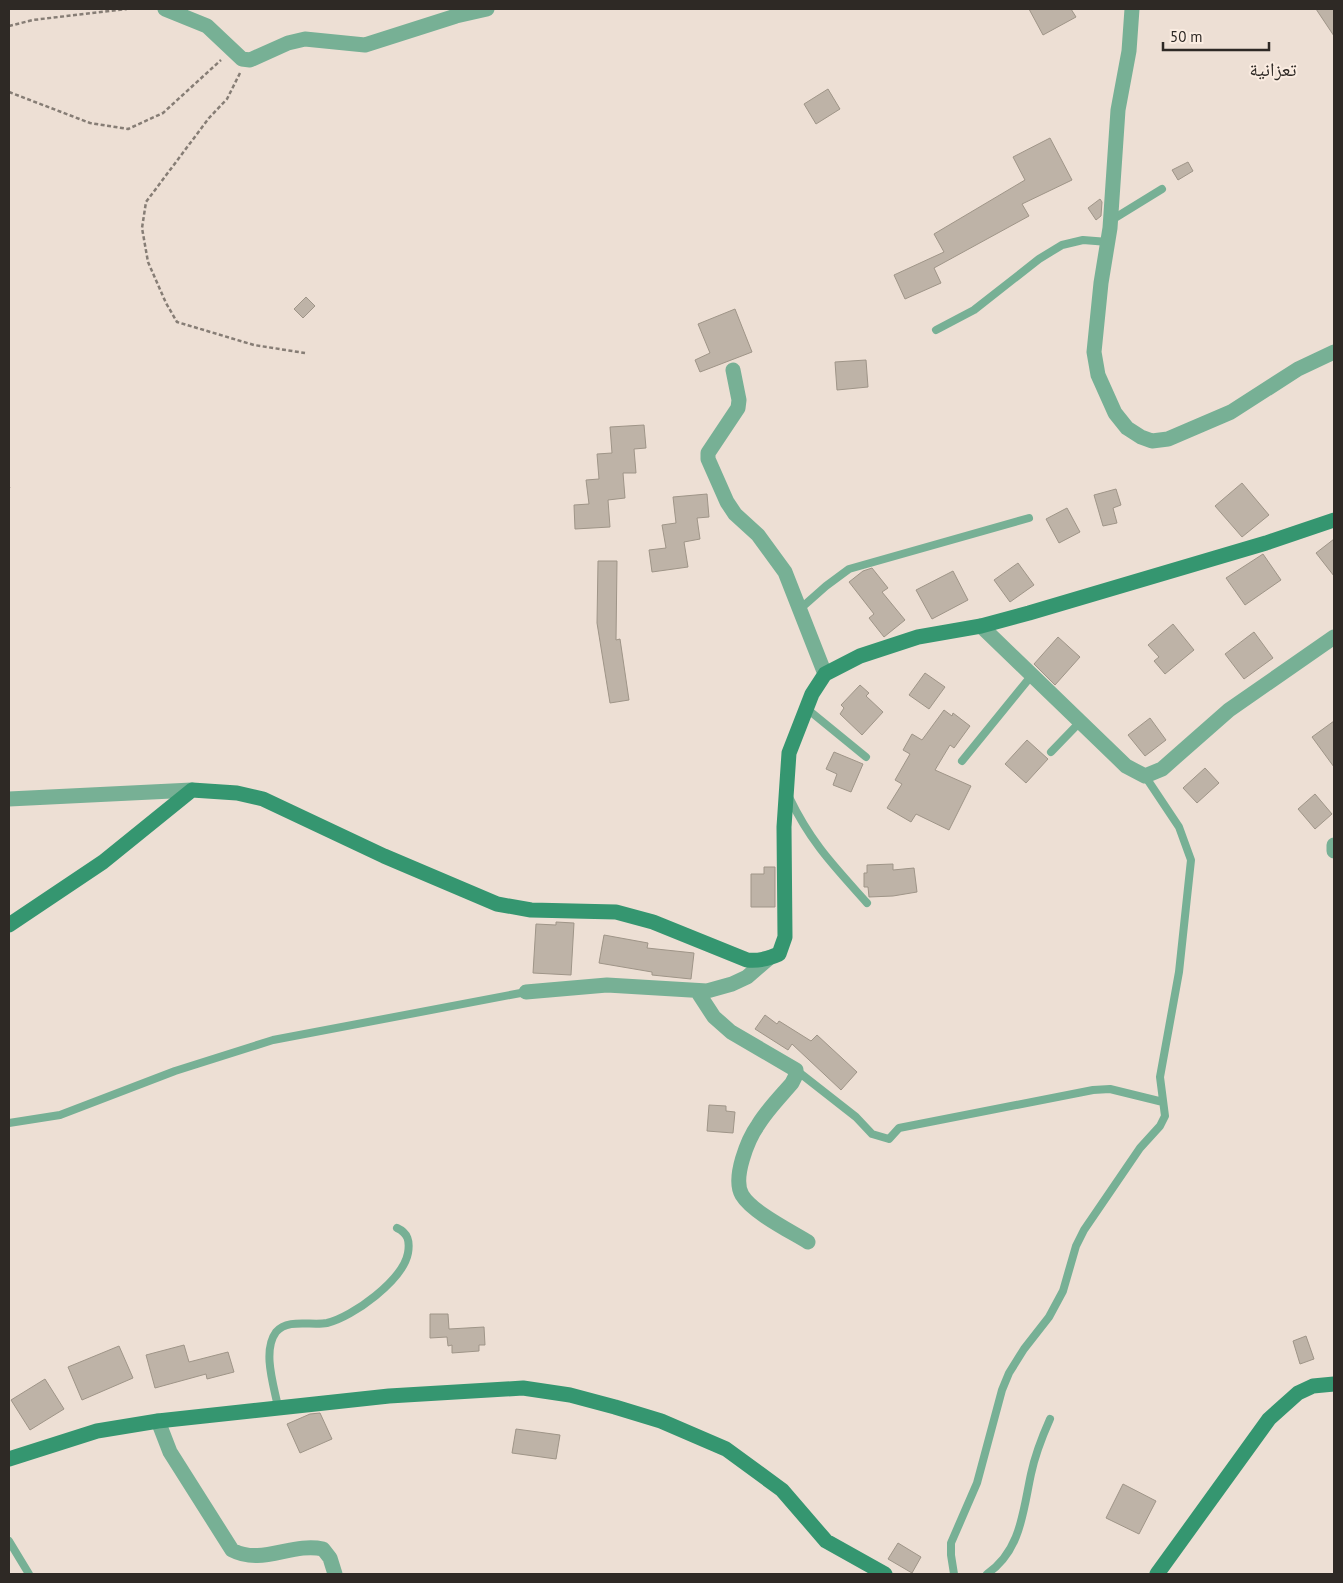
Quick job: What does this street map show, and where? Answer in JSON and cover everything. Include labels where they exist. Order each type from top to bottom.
[{"type":"street","points":[[165,9],[207,26],[242,59],[250,60],[288,43],[305,39],[365,45],[456,16],[488,9]]},
{"type":"street","points":[[1132,9],[1129,51],[1118,110],[1108,242],[1094,352],[1098,375],[1115,413],[1127,428],[1141,437],[1152,441],[1168,438],[1231,412],[1298,369],[1334,352]]},
{"type":"street","points":[[733,370],[739,400],[738,408],[708,453],[708,458],[726,502],[772,553],[785,572],[825,674]]},
{"type":"street","points":[[9,799],[192,790],[237,793],[263,799],[384,856],[497,904],[531,910],[616,912],[653,922],[746,960],[760,961],[778,954],[785,937],[786,791],[789,753],[816,686],[825,674],[860,656],[918,637],[981,626],[1266,543],[1334,520]]},
{"type":"street","points":[[981,626],[1126,766],[1145,776],[1162,769],[1229,710],[1334,637]]},
{"type":"street","points":[[9,925],[103,862],[192,790]]},
{"type":"street","points":[[1334,845],[1334,851]]},
{"type":"street","points":[[526,992],[607,985],[697,991],[719,989],[747,977],[769,958]]},
{"type":"street","points":[[697,991],[706,1007],[731,1032],[796,1070],[796,1075],[792,1082],[758,1125],[744,1154],[739,1187],[741,1194],[756,1209],[808,1242]]},
{"type":"street","points":[[1157,1574],[1269,1419],[1298,1393],[1313,1386],[1334,1384]]},
{"type":"street","points":[[9,1460],[97,1431],[158,1421],[278,1406],[389,1396],[523,1388],[570,1395],[615,1407],[661,1421],[726,1449],[782,1490],[826,1541],[885,1574]]},
{"type":"street","points":[[158,1421],[170,1452],[232,1550],[250,1556],[317,1548],[323,1549],[330,1558],[335,1574]]},
{"type":"lane","points":[[1110,221],[1162,189]]},
{"type":"lane","points":[[936,330],[974,310],[1039,260],[1062,245],[1083,240],[1108,242]]},
{"type":"lane","points":[[800,609],[849,569],[1029,518]]},
{"type":"lane","points":[[962,761],[1032,675]]},
{"type":"lane","points":[[806,708],[866,757]]},
{"type":"lane","points":[[1051,752],[1080,722]]},
{"type":"lane","points":[[954,1574],[951,1543],[977,1483],[1002,1390],[1009,1373],[1049,1317],[1063,1291],[1076,1246],[1084,1230],[1140,1148],[1160,1126],[1165,1116],[1164,1102],[1159,1087],[1179,972],[1190,860],[1187,845],[1179,827],[1145,776]]},
{"type":"lane","points":[[786,791],[805,830],[822,854],[867,903]]},
{"type":"lane","points":[[9,1123],[60,1115],[175,1071],[273,1040],[526,992]]},
{"type":"lane","points":[[796,1070],[856,1117],[872,1134],[889,1139],[899,1128],[1093,1090],[1110,1089],[1164,1102]]},
{"type":"lane","points":[[278,1406],[270,1349],[276,1333],[283,1327],[292,1324],[326,1323],[340,1318],[370,1300],[396,1276],[404,1264],[408,1253],[408,1237],[405,1232],[397,1228]]},
{"type":"lane","points":[[988,1574],[1004,1561],[1019,1528],[1025,1512],[1035,1456],[1050,1419]]},
{"type":"lane","points":[[9,1541],[29,1574]]},
{"type":"path","points":[[9,26],[33,20],[127,9]]},
{"type":"path","points":[[9,92],[90,123],[128,129],[163,113],[220,63],[228,47]]},
{"type":"path","points":[[242,59],[240,77],[227,99],[209,118],[146,202],[142,228],[148,262],[166,303],[177,322],[254,345],[305,353]]},
{"type":"building","points":[[1029,9],[1071,9],[1076,17],[1043,35]]},
{"type":"building","points":[[1316,9],[1334,9],[1334,36]]},
{"type":"building","points":[[828,89],[840,109],[816,124],[804,104]]},
{"type":"building","points":[[1050,138],[1072,180],[1022,204],[1029,216],[934,268],[941,283],[905,299],[894,275],[944,252],[934,234],[1025,180],[1013,157]]},
{"type":"building","points":[[1188,162],[1193,171],[1178,180],[1172,170]]},
{"type":"building","points":[[1100,199],[1102,202],[1101,216],[1096,220],[1088,208]]},
{"type":"building","points":[[306,297],[315,306],[303,318],[294,309]]},
{"type":"building","points":[[735,309],[752,352],[700,372],[695,360],[710,353],[698,324]]},
{"type":"building","points":[[866,360],[868,387],[837,390],[835,362]]},
{"type":"building","points":[[644,425],[646,448],[634,449],[636,473],[623,473],[625,498],[608,500],[610,527],[575,529],[574,505],[589,504],[586,480],[599,479],[597,454],[612,453],[610,427]]},
{"type":"building","points":[[1242,483],[1269,515],[1242,537],[1215,506]]},
{"type":"building","points":[[1116,489],[1121,505],[1113,508],[1117,523],[1103,526],[1094,495]]},
{"type":"building","points":[[707,494],[709,517],[697,518],[700,539],[684,542],[688,567],[652,572],[649,550],[666,548],[662,525],[676,523],[673,497]]},
{"type":"building","points":[[1067,508],[1080,532],[1059,543],[1046,519]]},
{"type":"building","points":[[1334,539],[1334,576],[1316,553]]},
{"type":"building","points":[[1263,554],[1281,580],[1245,605],[1226,578]]},
{"type":"building","points":[[598,561],[617,561],[616,640],[620,639],[629,700],[610,703],[597,623]]},
{"type":"building","points":[[1018,563],[1034,585],[1010,602],[994,580]]},
{"type":"building","points":[[872,568],[888,588],[882,592],[905,620],[884,637],[869,618],[874,614],[849,582],[863,571]]},
{"type":"building","points":[[953,571],[968,600],[932,619],[916,590]]},
{"type":"building","points":[[1173,624],[1194,650],[1165,674],[1154,661],[1159,657],[1148,645]]},
{"type":"building","points":[[1254,632],[1273,658],[1244,679],[1225,654]]},
{"type":"building","points":[[1058,637],[1080,657],[1055,685],[1034,664]]},
{"type":"building","points":[[925,673],[945,687],[929,709],[909,695]]},
{"type":"building","points":[[860,685],[869,693],[866,696],[883,712],[862,735],[840,714],[844,708],[841,705]]},
{"type":"building","points":[[944,710],[952,716],[953,713],[970,726],[954,748],[950,745],[935,770],[971,786],[949,830],[916,814],[911,822],[887,808],[902,784],[895,780],[910,754],[903,750],[912,734],[922,740]]},
{"type":"building","points":[[1150,718],[1166,740],[1145,756],[1128,735]]},
{"type":"building","points":[[1334,721],[1334,767],[1312,737]]},
{"type":"building","points":[[1027,740],[1048,759],[1026,783],[1005,764]]},
{"type":"building","points":[[834,752],[863,764],[851,792],[833,785],[837,774],[826,769]]},
{"type":"building","points":[[1205,768],[1219,783],[1197,803],[1183,788]]},
{"type":"building","points":[[1315,794],[1332,814],[1315,829],[1298,809]]},
{"type":"building","points":[[893,864],[893,870],[914,868],[917,892],[869,897],[868,887],[864,887],[864,873],[867,873],[867,865]]},
{"type":"building","points":[[764,867],[775,867],[775,907],[751,907],[751,874],[764,874]]},
{"type":"building","points":[[556,922],[574,923],[571,975],[533,973],[536,924],[556,925]]},
{"type":"building","points":[[604,935],[648,943],[647,948],[694,953],[691,979],[652,975],[652,972],[599,963]]},
{"type":"building","points":[[765,1015],[777,1024],[779,1021],[811,1041],[817,1035],[857,1072],[841,1090],[792,1044],[788,1050],[755,1029]]},
{"type":"building","points":[[709,1105],[726,1106],[726,1111],[735,1112],[733,1133],[707,1131]]},
{"type":"building","points":[[430,1314],[448,1314],[449,1329],[484,1327],[485,1345],[479,1345],[479,1351],[452,1353],[452,1345],[448,1346],[447,1337],[430,1338]]},
{"type":"building","points":[[1306,1336],[1314,1359],[1300,1364],[1293,1341]]},
{"type":"building","points":[[184,1345],[189,1362],[228,1352],[234,1372],[207,1379],[206,1374],[155,1388],[146,1355]]},
{"type":"building","points":[[119,1346],[133,1378],[82,1400],[68,1367]]},
{"type":"building","points":[[45,1379],[64,1409],[30,1430],[11,1400]]},
{"type":"building","points":[[320,1413],[332,1439],[300,1453],[287,1424],[310,1414]]},
{"type":"building","points":[[516,1429],[560,1435],[556,1459],[512,1453]]},
{"type":"building","points":[[1123,1484],[1156,1501],[1139,1534],[1106,1518]]},
{"type":"building","points":[[898,1543],[921,1557],[912,1573],[888,1559]]},
{"type":"district","name":"تعزانية","points":[[1273,69]]}]
